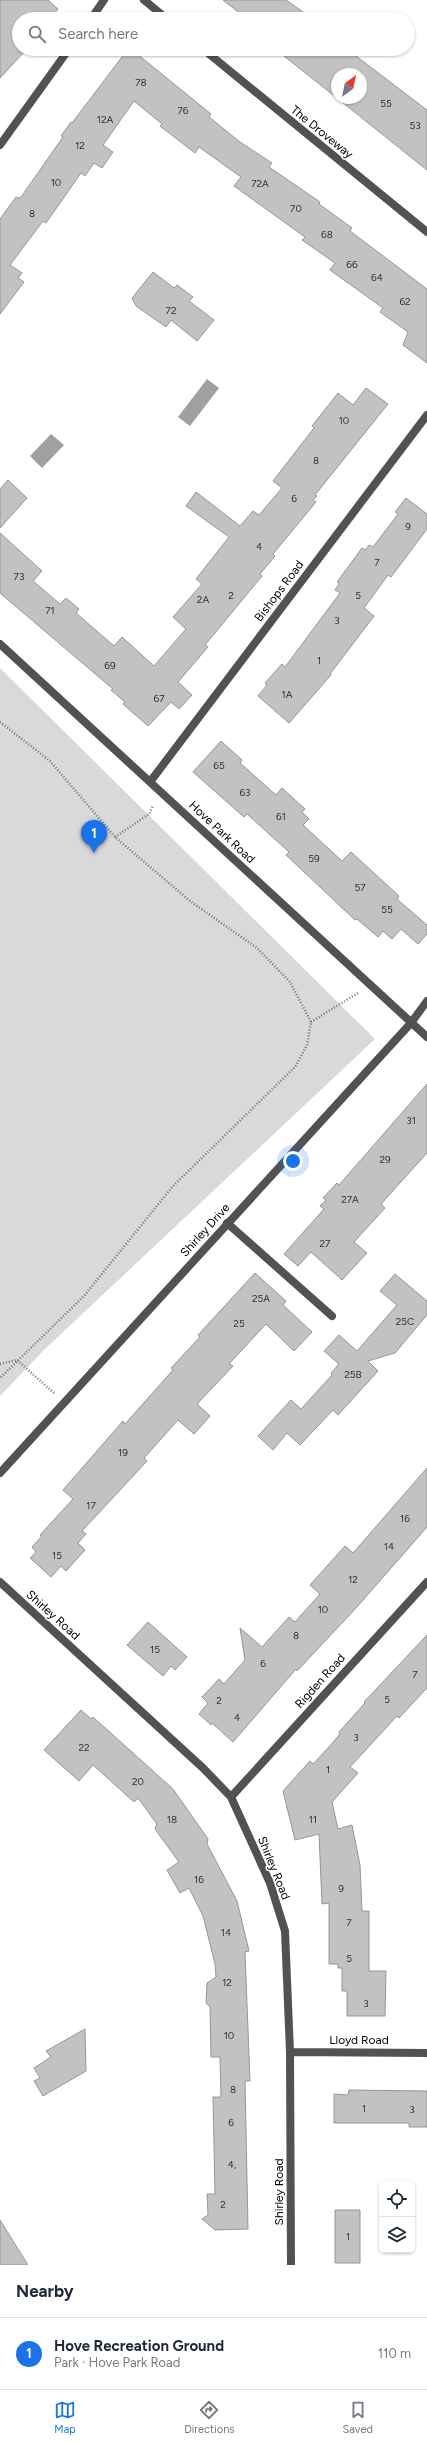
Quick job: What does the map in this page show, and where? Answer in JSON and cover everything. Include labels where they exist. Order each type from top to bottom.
[{"type":"street","points":[[96,12],[104,0]]},
{"type":"street","points":[[144,0],[158,12]]},
{"type":"street","points":[[0,145],[64,56]]},
{"type":"street","name":"The Droveway","points":[[212,56],[427,232]]},
{"type":"street","name":"Bishops Road","points":[[150,782],[427,415]]},
{"type":"street","name":"Hove Park Road","points":[[0,644],[427,1037]]},
{"type":"street","name":"Shirley Drive","points":[[0,1473],[411,1023],[427,1001]]},
{"type":"street","points":[[227,1224],[332,1316]]},
{"type":"street","name":"Shirley Road","points":[[0,1582],[203,1768],[231,1797],[270,1883],[285,1931],[290,2052],[291,2265]]},
{"type":"street","name":"Rigden Road","points":[[231,1797],[427,1582]]},
{"type":"street","name":"Lloyd Road","points":[[290,2052],[427,2053]]},
{"type":"path","points":[[0,722],[50,761],[115,837],[190,900],[257,948],[290,982],[311,1022],[306,1045],[295,1068],[173,1186],[84,1296],[0,1378]]},
{"type":"path","points":[[115,837],[149,814],[161,792]]},
{"type":"path","points":[[311,1022],[371,985]]},
{"type":"path","points":[[0,1364],[17,1360]]},
{"type":"path","points":[[17,1360],[64,1402]]},
{"type":"shaded area","points":[[207,379],[219,388],[190,426],[178,417]]},
{"type":"shaded area","points":[[51,434],[64,445],[42,468],[30,456]]},
{"type":"shaded area","points":[[0,668],[375,1039],[45,1349],[0,1396]]},
{"type":"building","points":[[0,0],[48,0],[58,9],[56,12],[12,12],[12,56],[20,56],[0,78]]},
{"type":"building","points":[[223,0],[286,0],[303,12],[238,12]]},
{"type":"building","points":[[123,56],[140,56],[211,114],[209,117],[240,142],[272,163],[269,167],[320,202],[319,204],[352,228],[350,231],[427,289],[427,363],[403,345],[408,332],[380,312],[383,308],[330,270],[335,263],[302,240],[305,237],[234,186],[241,177],[199,147],[195,153],[160,126],[162,124],[134,101],[103,145],[113,152],[102,168],[94,163],[85,176],[81,173],[46,223],[43,221],[10,265],[22,273],[18,278],[24,282],[0,314],[0,219],[16,197],[21,197],[63,137],[61,136],[71,122],[72,123]]},
{"type":"building","points":[[284,56],[356,56],[427,110],[427,170],[344,104],[367,104],[367,68],[331,68],[331,93]]},
{"type":"building","points":[[153,272],[174,288],[177,285],[193,297],[189,301],[214,320],[197,341],[171,320],[166,327],[136,306],[132,298]]},
{"type":"building","points":[[366,388],[388,404],[315,495],[317,496],[313,500],[316,502],[273,554],[275,556],[260,574],[262,576],[205,645],[208,647],[178,682],[192,695],[179,709],[171,702],[148,726],[123,704],[125,702],[111,690],[113,689],[0,593],[0,533],[42,571],[33,581],[60,604],[66,598],[79,609],[76,613],[114,646],[122,637],[154,666],[186,629],[173,617],[202,584],[196,579],[229,537],[186,506],[196,492],[240,526],[253,511],[259,515],[282,488],[273,481],[314,428],[312,426],[338,393],[353,405]]},
{"type":"building","points":[[8,480],[27,498],[0,528],[0,489]]},
{"type":"building","points":[[406,498],[427,514],[427,529],[391,577],[388,575],[364,608],[374,616],[330,674],[331,675],[289,723],[258,696],[267,685],[265,683],[282,664],[285,667],[340,593],[335,590],[339,584],[337,582],[362,548],[365,550],[369,545],[373,547],[398,514],[395,512]]},
{"type":"building","points":[[221,741],[242,760],[240,763],[276,795],[282,788],[305,809],[302,812],[309,819],[303,825],[342,861],[351,852],[399,896],[397,899],[427,925],[427,934],[418,944],[401,929],[392,939],[383,931],[378,937],[357,919],[355,920],[286,855],[289,852],[247,814],[244,817],[193,772]]},
{"type":"building","points":[[427,1084],[427,1153],[381,1204],[385,1208],[354,1242],[367,1253],[342,1280],[311,1252],[298,1266],[284,1254],[324,1209],[320,1206],[326,1200],[323,1198],[337,1183],[339,1185]]},
{"type":"building","points":[[255,1273],[286,1301],[283,1305],[312,1332],[294,1351],[266,1324],[229,1364],[233,1366],[197,1404],[210,1416],[194,1434],[178,1420],[144,1458],[147,1461],[82,1531],[86,1534],[78,1543],[85,1550],[66,1571],[61,1566],[51,1577],[30,1558],[36,1552],[32,1547],[42,1536],[40,1535],[73,1499],[63,1490],[123,1421],[125,1424],[173,1370],[171,1368],[200,1337],[198,1335]]},
{"type":"building","points":[[395,1274],[427,1301],[427,1315],[395,1353],[368,1361],[378,1371],[338,1415],[333,1410],[300,1445],[287,1433],[273,1450],[258,1436],[291,1400],[301,1409],[332,1375],[331,1373],[339,1364],[324,1351],[339,1335],[357,1351],[397,1305],[380,1291]]},
{"type":"building","points":[[427,1468],[427,1527],[357,1607],[297,1671],[296,1669],[233,1742],[212,1723],[211,1725],[199,1714],[208,1703],[202,1697],[219,1679],[224,1684],[245,1660],[240,1628],[262,1647],[289,1617],[295,1622],[320,1594],[310,1585],[345,1546],[353,1553]]},
{"type":"building","points":[[148,1622],[187,1657],[175,1670],[171,1666],[163,1676],[127,1645]]},
{"type":"building","points":[[427,1635],[427,1688],[399,1718],[397,1716],[350,1767],[358,1773],[332,1802],[338,1829],[352,1825],[360,1865],[362,1911],[369,1911],[369,1971],[386,1971],[385,2016],[347,2016],[347,1991],[342,1991],[342,1968],[338,1968],[338,1964],[329,1964],[329,1903],[322,1904],[319,1834],[295,1840],[283,1791],[310,1761],[313,1764],[329,1747],[340,1734],[339,1732],[365,1703],[364,1702]]},
{"type":"building","points":[[81,1710],[91,1719],[93,1717],[173,1789],[208,1839],[207,1844],[237,1901],[249,1951],[245,1952],[250,2081],[245,2081],[248,2229],[215,2230],[202,2219],[208,2215],[207,2194],[215,2194],[213,2097],[221,2097],[220,2057],[211,2057],[210,2007],[206,2003],[207,1983],[216,1977],[215,1964],[203,1916],[189,1888],[180,1893],[167,1870],[179,1862],[155,1829],[157,1824],[138,1798],[134,1802],[93,1765],[79,1781],[44,1750]]},
{"type":"building","points":[[85,2029],[86,2071],[43,2096],[34,2081],[40,2078],[34,2068],[51,2057],[46,2051]]},
{"type":"building","points":[[349,2090],[427,2091],[427,2127],[409,2127],[409,2123],[334,2123],[334,2094],[348,2095]]},
{"type":"building","points":[[335,2210],[360,2210],[360,2263],[335,2263]]},
{"type":"building","points":[[0,2220],[28,2265],[0,2265]]},
{"type":"place","name":"Hove Recreation Ground","points":[[94,853]]}]
